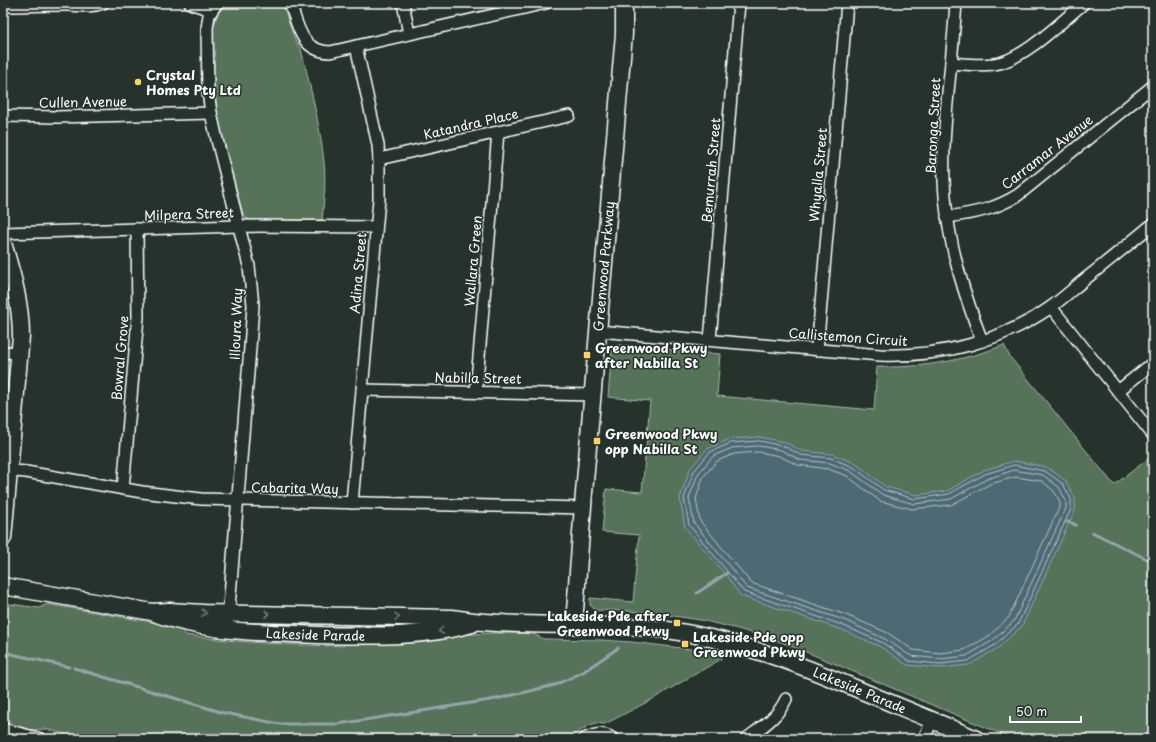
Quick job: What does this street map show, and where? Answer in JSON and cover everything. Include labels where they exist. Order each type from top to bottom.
[{"type":"street","points":[[3,6],[70,4],[95,6],[103,3]]},
{"type":"street","points":[[190,3],[214,7]]},
{"type":"street","points":[[290,3],[304,40],[309,46],[323,52],[330,52],[410,34],[514,6],[546,3]]},
{"type":"street","points":[[402,3],[410,34]]},
{"type":"street","name":"Greenwood Parkway","points":[[574,624],[624,34],[624,3]]},
{"type":"street","name":"Bemurrah Street","points":[[710,340],[739,3]]},
{"type":"street","name":"Whyalla Street","points":[[818,350],[847,3]]},
{"type":"street","name":"Baronga Street","points":[[956,3],[944,148],[945,192],[947,217],[953,250],[960,278],[982,341]]},
{"type":"street","points":[[951,63],[968,65],[995,64],[1014,58],[1025,51],[1084,3]]},
{"type":"street","name":"Illoura Way","points":[[214,7],[207,28],[206,45],[211,113],[249,266],[252,304],[250,348],[236,500],[227,629]]},
{"type":"street","name":"Adina Street","points":[[352,503],[379,199],[380,159],[376,132],[356,46]]},
{"type":"street","name":"Carramar Avenue","points":[[947,217],[988,210],[1009,201],[1153,86]]},
{"type":"street","name":"Cullen Avenue","points":[[3,116],[50,117],[211,113]]},
{"type":"street","name":"Katandra Place","points":[[380,159],[569,116]]},
{"type":"street","name":"Wallara Green","points":[[476,392],[498,132]]},
{"type":"street","name":"Callistemon Circuit","points":[[598,331],[880,355],[916,355],[953,349],[982,341],[1018,326],[1051,307],[1153,224]]},
{"type":"street","name":"Milpera Street","points":[[3,233],[240,226],[376,227]]},
{"type":"street","name":"Bowral Grove","points":[[123,489],[138,317],[137,229]]},
{"type":"street","points":[[3,243],[20,309],[21,336],[6,470],[3,538]]},
{"type":"street","points":[[1051,307],[1153,435]]},
{"type":"street","points":[[3,352],[19,353]]},
{"type":"street","points":[[1118,391],[1153,363]]},
{"type":"street","name":"Nabilla Street","points":[[362,390],[593,395]]},
{"type":"street","name":"Cabarita Way","points":[[6,470],[179,498],[583,508]]},
{"type":"street","name":"Lakeside Parade","points":[[3,586],[152,612],[169,619],[183,622],[227,629],[293,634],[369,636],[455,629],[479,622]]},
{"type":"street","name":"Lakeside Parade","points":[[152,612],[169,611],[451,618],[479,622],[574,624],[658,629],[726,641],[790,661],[976,739]]},
{"type":"street","points":[[746,739],[775,716],[781,709],[786,699]]},
{"type":"street","points":[[924,739],[932,720]]},
{"type":"street","points":[[3,730],[41,739]]},
{"type":"street","points":[[584,739],[601,734],[607,735],[613,739]]},
{"type":"green space","points":[[227,3],[282,3],[295,40],[301,49],[320,134],[325,176],[322,220],[251,220],[246,218],[243,214],[219,127],[213,83],[213,28],[218,13]]},
{"type":"green space","points":[[618,345],[720,354],[717,396],[874,410],[877,367],[926,365],[958,359],[989,351],[1004,345],[1010,357],[1114,485],[1153,455],[1153,739],[1013,739],[781,642],[701,620],[629,611],[595,610],[590,605],[590,598],[633,602],[639,535],[602,532],[606,489],[642,492],[650,401],[608,397],[612,350]]},
{"type":"green space","points":[[3,603],[39,608],[47,604],[180,627],[186,635],[245,642],[343,646],[351,641],[491,633],[531,633],[544,639],[631,642],[690,649],[722,656],[721,659],[651,700],[605,724],[596,723],[588,726],[568,739],[67,739],[62,733],[45,729],[31,730],[3,723]]},
{"type":"green space","points":[[323,619],[323,630],[281,628],[266,622]]},
{"type":"green space","points":[[329,619],[444,625],[328,630]]},
{"type":"water","points":[[760,437],[784,442],[802,451],[832,454],[855,463],[886,487],[916,495],[947,491],[984,470],[1014,461],[1047,467],[1066,481],[1075,499],[1075,510],[1022,626],[998,648],[969,665],[940,668],[907,665],[881,647],[840,629],[741,596],[725,574],[685,527],[680,498],[690,469],[707,449],[730,439]]},
{"type":"waterway","points":[[1066,522],[1076,525]]},
{"type":"waterway","points":[[1092,532],[1153,562]]},
{"type":"waterway","points":[[697,593],[727,573]]},
{"type":"waterway","points":[[74,668],[224,713],[280,724],[338,724],[496,699],[555,685],[583,672],[618,648]]},
{"type":"waterway","points":[[3,652],[69,667]]},
{"type":"place","name":"Crystal Homes Pty Ltd","points":[[138,82]]},
{"type":"place","name":"Greenwood Pkwy after Nabilla St","points":[[587,355]]},
{"type":"place","name":"Greenwood Pkwy opp Nabilla St","points":[[597,441]]},
{"type":"place","name":"Lakeside Pde after Greenwood Pkwy","points":[[677,623]]},
{"type":"place","name":"Lakeside Pde opp Greenwood Pkwy","points":[[685,644]]}]
